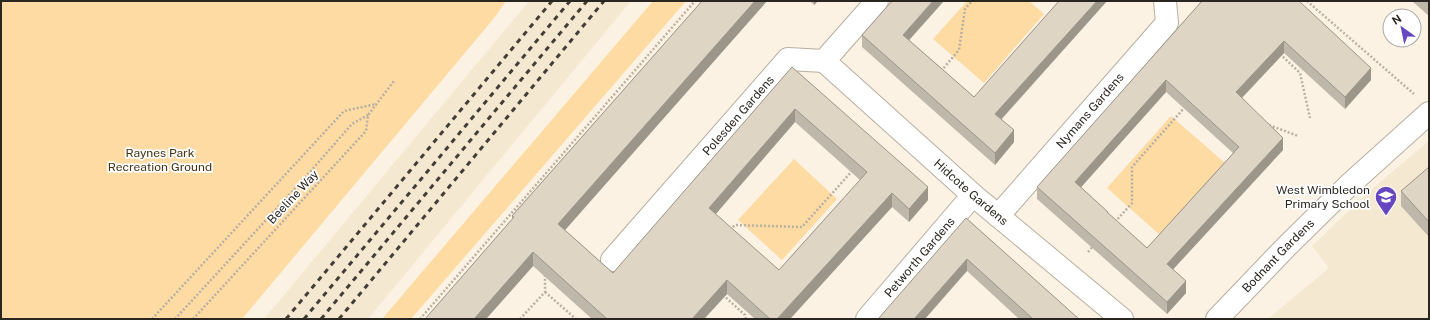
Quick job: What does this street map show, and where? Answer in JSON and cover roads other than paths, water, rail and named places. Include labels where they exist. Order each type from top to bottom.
[{"type":"street","points":[[824,61],[877,1]]},
{"type":"street","name":"Nymans Gardens","points":[[998,216],[1167,23],[1165,1]]},
{"type":"street","name":"Polesden Gardens","points":[[612,260],[788,59],[824,61]]},
{"type":"street","name":"Hidcote Gardens","points":[[824,61],[973,195],[1122,319]]},
{"type":"street","name":"Bodnant Gardens","points":[[1217,319],[1286,247],[1349,185],[1423,105]]},
{"type":"street","name":"Petworth Gardens","points":[[867,319],[973,195]]},
{"type":"railway","points":[[286,319],[552,1]]},
{"type":"railway","points":[[304,319],[570,1]]},
{"type":"railway","points":[[321,319],[587,1]]},
{"type":"railway","points":[[339,319],[604,1]]},
{"type":"place","name":"West Wimbledon Primary School","points":[[1386,216]]},
{"type":"park label","name":"Raynes Park Recreation Ground","points":[[160,160]]}]
